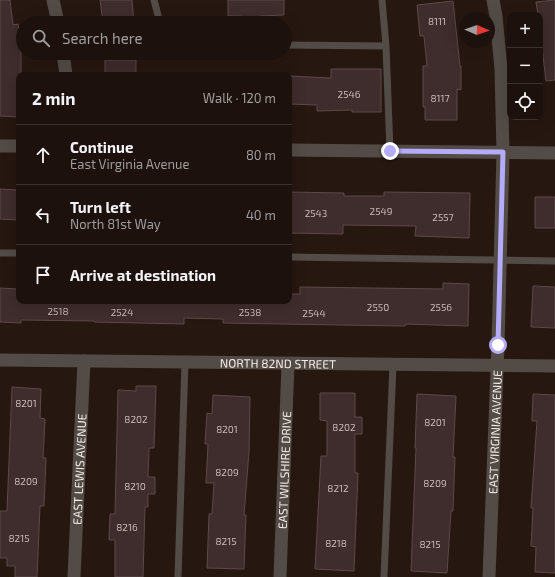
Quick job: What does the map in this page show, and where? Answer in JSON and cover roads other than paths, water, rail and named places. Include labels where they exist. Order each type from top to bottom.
[{"type":"street","points":[[53,0],[56,16]]},
{"type":"street","name":"EAST VIRGINIA AVENUE","points":[[489,577],[503,152],[501,69],[493,0]]},
{"type":"street","points":[[64,60],[66,72]]},
{"type":"street","points":[[0,146],[16,146]]},
{"type":"street","points":[[292,150],[555,153]]},
{"type":"street","name":"NORTH 82ND STREET","points":[[0,360],[555,366]]},
{"type":"street","name":"EAST LEWIS AVENUE","points":[[74,577],[84,361]]},
{"type":"street","name":"EAST WILSHIRE DRIVE","points":[[280,577],[288,364]]},
{"type":"lane","points":[[154,0],[158,16]]},
{"type":"lane","points":[[382,0],[386,46],[390,151]]},
{"type":"lane","points":[[292,45],[386,46]]},
{"type":"lane","points":[[0,253],[16,253]]},
{"type":"lane","points":[[292,257],[555,260]]},
{"type":"lane","points":[[178,577],[185,362]]},
{"type":"lane","points":[[384,577],[393,365]]}]
